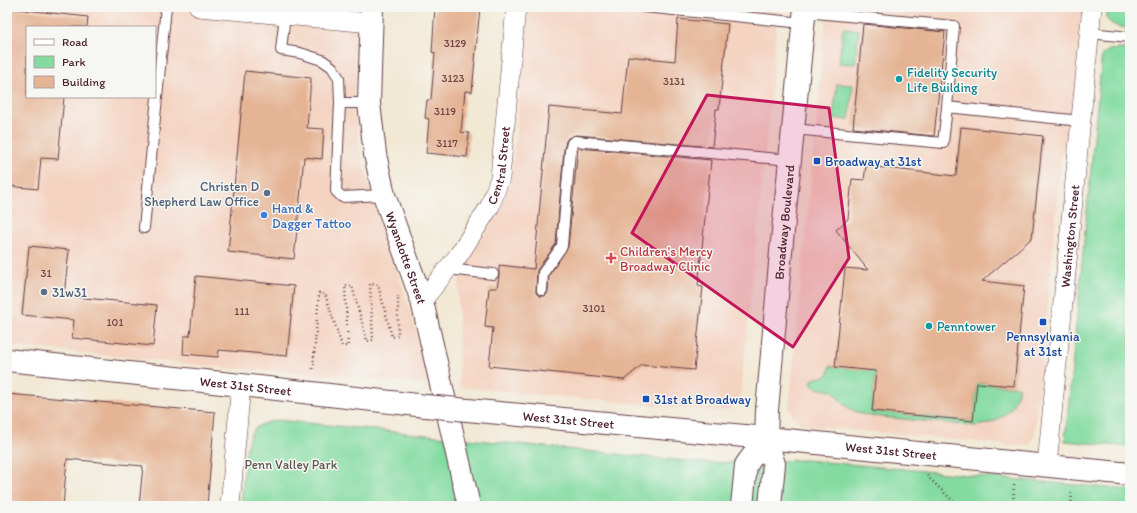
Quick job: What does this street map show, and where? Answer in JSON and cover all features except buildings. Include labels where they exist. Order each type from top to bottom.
[{"type":"main road","name":"Broadway Boulevard","points":[[770,506],[774,464],[766,438],[768,402],[804,14]]},
{"type":"main road","name":"Wyandotte Street","points":[[372,15],[369,103],[375,154],[384,194],[422,301],[469,506]]},
{"type":"main road","name":"West 31st Street","points":[[7,360],[426,406],[1130,474]]},
{"type":"main road","points":[[742,506],[746,465],[766,438]]},
{"type":"street","points":[[200,7],[285,15],[372,15]]},
{"type":"street","name":"Central Street","points":[[422,301],[458,256],[490,206],[500,178],[516,7]]},
{"type":"street","name":"Washington Street","points":[[1047,465],[1092,7]]},
{"type":"street","points":[[230,506],[241,385]]},
{"type":"lane","points":[[144,228],[166,7]]},
{"type":"lane","points":[[644,7],[804,14],[954,26],[943,143],[793,129]]},
{"type":"lane","points":[[285,15],[281,50],[300,53],[322,60],[332,67],[339,78],[340,103],[336,191],[342,197],[384,194]]},
{"type":"lane","points":[[1089,33],[1130,37]]},
{"type":"lane","points":[[340,103],[369,103]]},
{"type":"lane","points":[[947,107],[1081,121]]},
{"type":"lane","points":[[542,290],[543,273],[562,246],[570,151],[574,141],[790,160]]},
{"type":"lane","points":[[447,269],[493,274]]},
{"type":"path","points":[[313,368],[319,294],[325,294],[342,346],[348,346],[345,286],[352,286],[367,341],[373,340],[370,284],[378,285],[392,337],[398,335],[398,296]]},
{"type":"path","points":[[927,476],[958,506]]},
{"type":"path","points":[[1013,506],[1014,485]]},
{"type":"path","points":[[1071,506],[1072,491]]},
{"type":"path","points":[[1019,506],[1040,503],[1057,506]]},
{"type":"highlighted area","points":[[707,95],[829,108],[849,258],[793,347],[632,233]]},
{"type":"shaded area","points":[[7,7],[359,7],[355,103],[362,161],[430,375],[429,384],[297,372],[227,368],[7,345]]},
{"type":"shaded area","name":"Children's Mercy Broadway Clinic","points":[[528,7],[778,7],[768,127],[741,390],[739,399],[730,409],[715,411],[459,387],[459,281],[464,266],[499,212],[508,190],[512,173]]},
{"type":"shaded area","points":[[827,7],[1084,7],[1070,144],[1067,151],[1062,155],[1034,437],[1029,445],[1021,446],[808,426],[799,423],[789,409]]},
{"type":"green space","points":[[1107,7],[1130,7],[1130,28],[1116,26],[1108,21],[1106,18]]},
{"type":"green space","points":[[843,28],[859,30],[855,64],[839,63]]},
{"type":"green space","points":[[1130,49],[1130,447],[1065,441],[1102,55],[1109,50]]},
{"type":"green space","points":[[837,84],[853,85],[849,120],[833,118]]},
{"type":"green space","points":[[830,366],[876,371],[872,411],[973,421],[977,383],[1019,387],[1014,403],[1006,414],[993,422],[977,426],[871,416],[849,408],[842,403],[833,391],[816,388],[813,386],[811,382],[812,380],[826,376]]},
{"type":"green space","name":"Penn Valley Park","points":[[277,420],[706,463],[805,460],[1130,490],[1130,506],[241,506],[249,438],[254,429],[257,427]]},
{"type":"place","name":"Fidelity Security Life Building","points":[[899,79]]},
{"type":"place","name":"Broadway at 31st","points":[[817,161]]},
{"type":"place","name":"Christen D Shepherd Law Office","points":[[267,193]]},
{"type":"place","name":"Hand & Dagger Tattoo","points":[[264,215]]},
{"type":"place","name":"Children's Mercy Broadway Clinic","points":[[611,258]]},
{"type":"place","name":"31w31","points":[[44,292]]},
{"type":"place","name":"Pennsylvania at 31st","points":[[1043,322]]},
{"type":"place","name":"Penntower","points":[[929,326]]},
{"type":"place","name":"31st at Broadway","points":[[646,399]]}]
